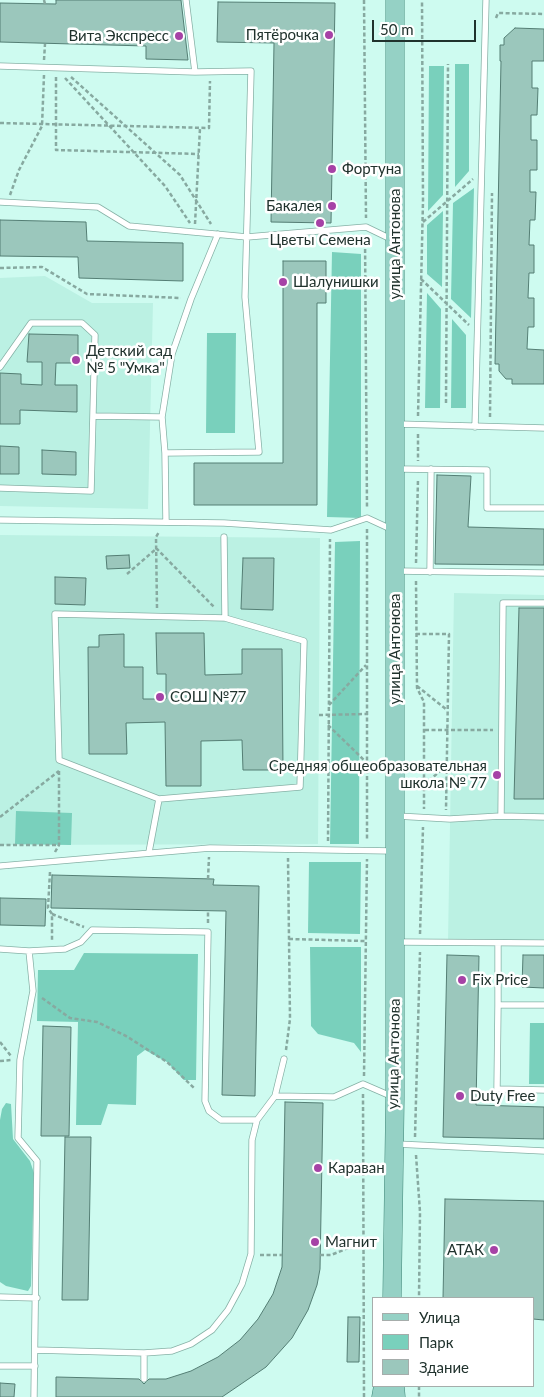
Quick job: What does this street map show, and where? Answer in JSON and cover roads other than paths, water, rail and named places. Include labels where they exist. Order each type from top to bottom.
[{"type":"main road","name":"улица Антонова","points":[[392,1297],[392,1144],[395,1098],[395,0]]},
{"type":"lane","points":[[186,0],[196,72]]},
{"type":"lane","points":[[475,427],[486,0]]},
{"type":"lane","points":[[0,66],[251,72],[246,297],[259,452],[165,454]]},
{"type":"lane","points":[[0,202],[98,206],[129,226],[248,237],[366,227],[395,240]]},
{"type":"lane","points":[[166,522],[165,454],[162,417],[172,354],[191,299],[218,234]]},
{"type":"lane","points":[[0,367],[31,323],[82,323],[95,335],[91,491],[0,488]]},
{"type":"lane","points":[[93,416],[162,417]]},
{"type":"lane","points":[[395,424],[544,428]]},
{"type":"lane","points":[[430,572],[431,469]]},
{"type":"lane","points":[[395,470],[487,470],[487,508],[544,508]]},
{"type":"lane","points":[[0,520],[166,522],[330,530],[367,518],[395,531]]},
{"type":"lane","points":[[224,537],[225,618]]},
{"type":"lane","points":[[395,572],[544,573]]},
{"type":"lane","points":[[501,816],[503,603],[544,604]]},
{"type":"lane","points":[[55,614],[225,618],[304,641],[300,787],[159,799],[58,760],[55,614]]},
{"type":"lane","points":[[149,852],[159,799]]},
{"type":"lane","points":[[395,816],[446,819],[501,816],[544,817]]},
{"type":"lane","points":[[0,866],[51,860],[210,848],[395,851]]},
{"type":"lane","points":[[0,949],[29,951],[65,949],[81,942],[92,930],[208,932],[205,1101],[209,1111],[221,1120],[258,1120]]},
{"type":"lane","points":[[395,942],[544,943]]},
{"type":"lane","points":[[498,943],[497,1089],[544,1090]]},
{"type":"lane","points":[[29,951],[33,991],[20,1060],[18,1138],[37,1161],[37,1298],[34,1397]]},
{"type":"lane","points":[[498,1005],[544,1005]]},
{"type":"lane","points":[[35,1350],[144,1353],[182,1347],[212,1330],[228,1310],[237,1293],[251,1254],[252,1140],[258,1120],[275,1096],[284,1059]]},
{"type":"lane","points":[[275,1096],[334,1097],[363,1084],[395,1098]]},
{"type":"lane","points":[[392,1144],[544,1151]]},
{"type":"lane","points":[[0,1297],[37,1298]]},
{"type":"lane","points":[[144,1353],[144,1379]]},
{"type":"lane","points":[[0,1366],[35,1366]]},
{"type":"place","name":"Пятёрочка","points":[[329,35]]},
{"type":"place","name":"Вита Экспресс","points":[[179,36]]},
{"type":"place","name":"Фортуна","points":[[332,169]]},
{"type":"place","name":"Бакалея","points":[[332,206]]},
{"type":"place","name":"Цветы Семена","points":[[320,223]]},
{"type":"place","name":"Шалунишки","points":[[283,282]]},
{"type":"place","name":"Детский сад № 5 \"Умка\"","points":[[76,360]]},
{"type":"place","name":"СОШ №77","points":[[160,697]]},
{"type":"place","name":"Средняя общеобразовательная школа № 77","points":[[497,775]]},
{"type":"place","name":"Fix Price","points":[[462,980]]},
{"type":"place","name":"Duty Free","points":[[460,1096]]},
{"type":"place","name":"Караван","points":[[318,1168]]},
{"type":"place","name":"Магнит","points":[[315,1242]]},
{"type":"place","name":"АТАК","points":[[494,1250]]}]
